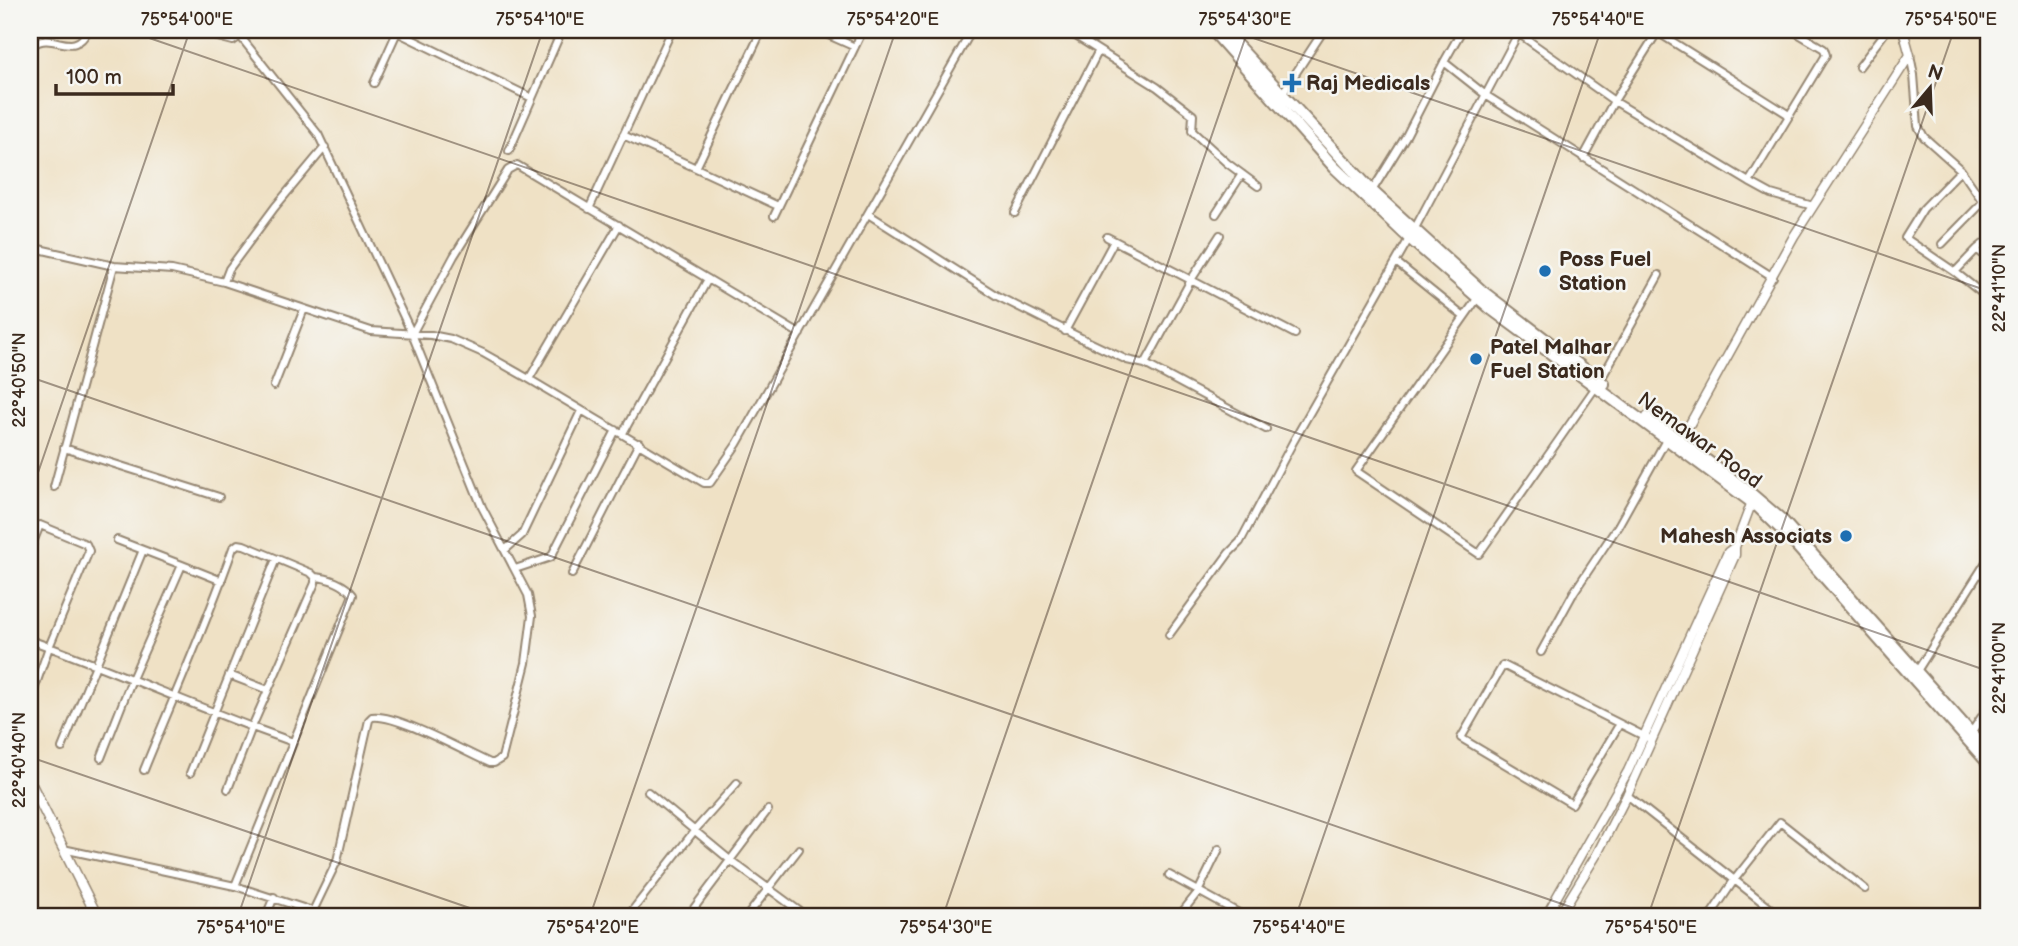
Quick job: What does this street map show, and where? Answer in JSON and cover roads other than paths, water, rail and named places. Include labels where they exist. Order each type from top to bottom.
[{"type":"highway","name":"Nemawar Road","points":[[1212,30],[1412,234]]},
{"type":"highway","name":"Nemawar Road","points":[[1223,30],[1282,94],[1296,118],[1335,168],[1480,295],[1598,384],[1666,440],[1782,520],[1988,752]]},
{"type":"highway","name":"Nemawar Road","points":[[1598,384],[1681,440],[1753,499],[1988,764]]},
{"type":"main road","points":[[30,782],[97,916]]},
{"type":"street","points":[[30,52],[38,42],[76,44],[81,42],[88,30]]},
{"type":"street","points":[[191,30],[233,40],[240,32],[309,121],[325,147],[412,334],[482,507],[528,595],[532,616],[526,663],[502,758],[494,763],[424,732],[380,716],[372,716],[367,724],[337,861],[313,911]]},
{"type":"street","points":[[509,150],[562,30]]},
{"type":"street","points":[[589,209],[672,30]]},
{"type":"street","points":[[696,168],[762,30]]},
{"type":"street","points":[[817,30],[855,47]]},
{"type":"street","points":[[774,216],[863,30]]},
{"type":"street","points":[[30,247],[114,266],[172,270],[225,282],[371,331],[451,339],[483,353],[620,431],[704,483],[710,483],[737,444],[972,30]]},
{"type":"street","points":[[1066,30],[1157,88],[1193,115],[1192,131],[1258,186]]},
{"type":"street","points":[[1232,40],[1239,30]]},
{"type":"street","points":[[1282,94],[1324,30]]},
{"type":"street","points":[[1372,191],[1406,136],[1462,30]]},
{"type":"street","points":[[1749,182],[1826,51],[1792,30]]},
{"type":"street","points":[[1860,67],[1887,30]]},
{"type":"street","points":[[1903,30],[1914,75],[1918,127],[1924,137],[1961,170],[1988,209]]},
{"type":"street","points":[[374,83],[398,31],[532,97]]},
{"type":"street","points":[[1169,635],[1240,542],[1304,422],[1412,234],[1519,31],[1614,101],[1749,182],[1771,194],[1813,206]]},
{"type":"street","points":[[1583,159],[1614,101],[1657,31],[1788,116]]},
{"type":"street","points":[[1015,213],[1098,52]]},
{"type":"street","points":[[1681,440],[1794,236],[1910,55]]},
{"type":"street","points":[[1444,62],[1487,96],[1583,159],[1773,277]]},
{"type":"street","points":[[623,135],[778,206]]},
{"type":"street","points":[[225,282],[229,269],[275,207],[325,147]]},
{"type":"street","points":[[412,334],[454,256],[509,170],[517,165],[800,334]]},
{"type":"street","points":[[1961,170],[1923,209],[1905,238],[1988,298]]},
{"type":"street","points":[[1216,214],[1242,174]]},
{"type":"street","points":[[1942,244],[1984,201]]},
{"type":"street","points":[[868,214],[997,296],[1127,360],[1145,364],[1266,429]]},
{"type":"street","points":[[529,379],[618,225]]},
{"type":"street","points":[[1145,364],[1191,280],[1220,235]]},
{"type":"street","points":[[1107,237],[1295,334]]},
{"type":"street","points":[[1955,272],[1988,240]]},
{"type":"street","points":[[1065,331],[1114,241]]},
{"type":"street","points":[[1977,250],[1988,258]]},
{"type":"street","points":[[1396,262],[1464,317]]},
{"type":"street","points":[[54,487],[114,266]]},
{"type":"street","points":[[1480,295],[1356,471],[1479,554],[1598,384],[1660,275]]},
{"type":"street","points":[[515,569],[551,557],[708,279]]},
{"type":"street","points":[[274,386],[304,309]]},
{"type":"street","points":[[505,550],[522,535],[581,411]]},
{"type":"street","points":[[1541,652],[1666,440]]},
{"type":"street","points":[[572,574],[639,443]]},
{"type":"street","points":[[64,448],[219,497]]},
{"type":"street","points":[[1559,916],[1597,854],[1653,740],[1735,555],[1735,547],[1753,499]]},
{"type":"street","points":[[30,550],[40,525],[89,547],[30,701]]},
{"type":"street","points":[[117,540],[222,581]]},
{"type":"street","points":[[144,770],[233,548],[238,544],[349,589],[353,596],[234,886]]},
{"type":"street","points":[[1546,916],[1628,771],[1728,552],[1735,547]]},
{"type":"street","points":[[62,748],[143,550]]},
{"type":"street","points":[[190,773],[276,559]]},
{"type":"street","points":[[1917,671],[1988,559]]},
{"type":"street","points":[[101,758],[182,565]]},
{"type":"street","points":[[228,789],[315,583],[315,577]]},
{"type":"street","points":[[30,640],[293,742]]},
{"type":"street","points":[[1619,725],[1572,804],[1461,738],[1503,665],[1653,740]]},
{"type":"street","points":[[229,675],[268,690]]},
{"type":"street","points":[[1971,733],[1988,707]]},
{"type":"street","points":[[628,916],[695,830],[737,783]]},
{"type":"street","points":[[648,792],[730,860],[806,916]]},
{"type":"street","points":[[1627,795],[1780,916]]},
{"type":"street","points":[[688,916],[768,810]]},
{"type":"street","points":[[1710,916],[1780,822],[1865,889]]},
{"type":"street","points":[[63,849],[234,886],[274,897],[323,916]]},
{"type":"street","points":[[747,916],[799,849]]},
{"type":"street","points":[[1179,916],[1198,892],[1219,849]]},
{"type":"street","points":[[1169,875],[1244,916]]},
{"type":"street","points":[[266,916],[274,897]]},
{"type":"street","points":[[30,904],[36,916]]},
{"type":"street","points":[[1225,916],[1229,907]]},
{"type":"place","name":"Raj Medicals","points":[[1292,83]]},
{"type":"place","name":"Poss Fuel Station","points":[[1545,271]]},
{"type":"place","name":"Patel Malhar Fuel Station","points":[[1476,359]]},
{"type":"place","name":"Mahesh Associats","points":[[1846,536]]}]
